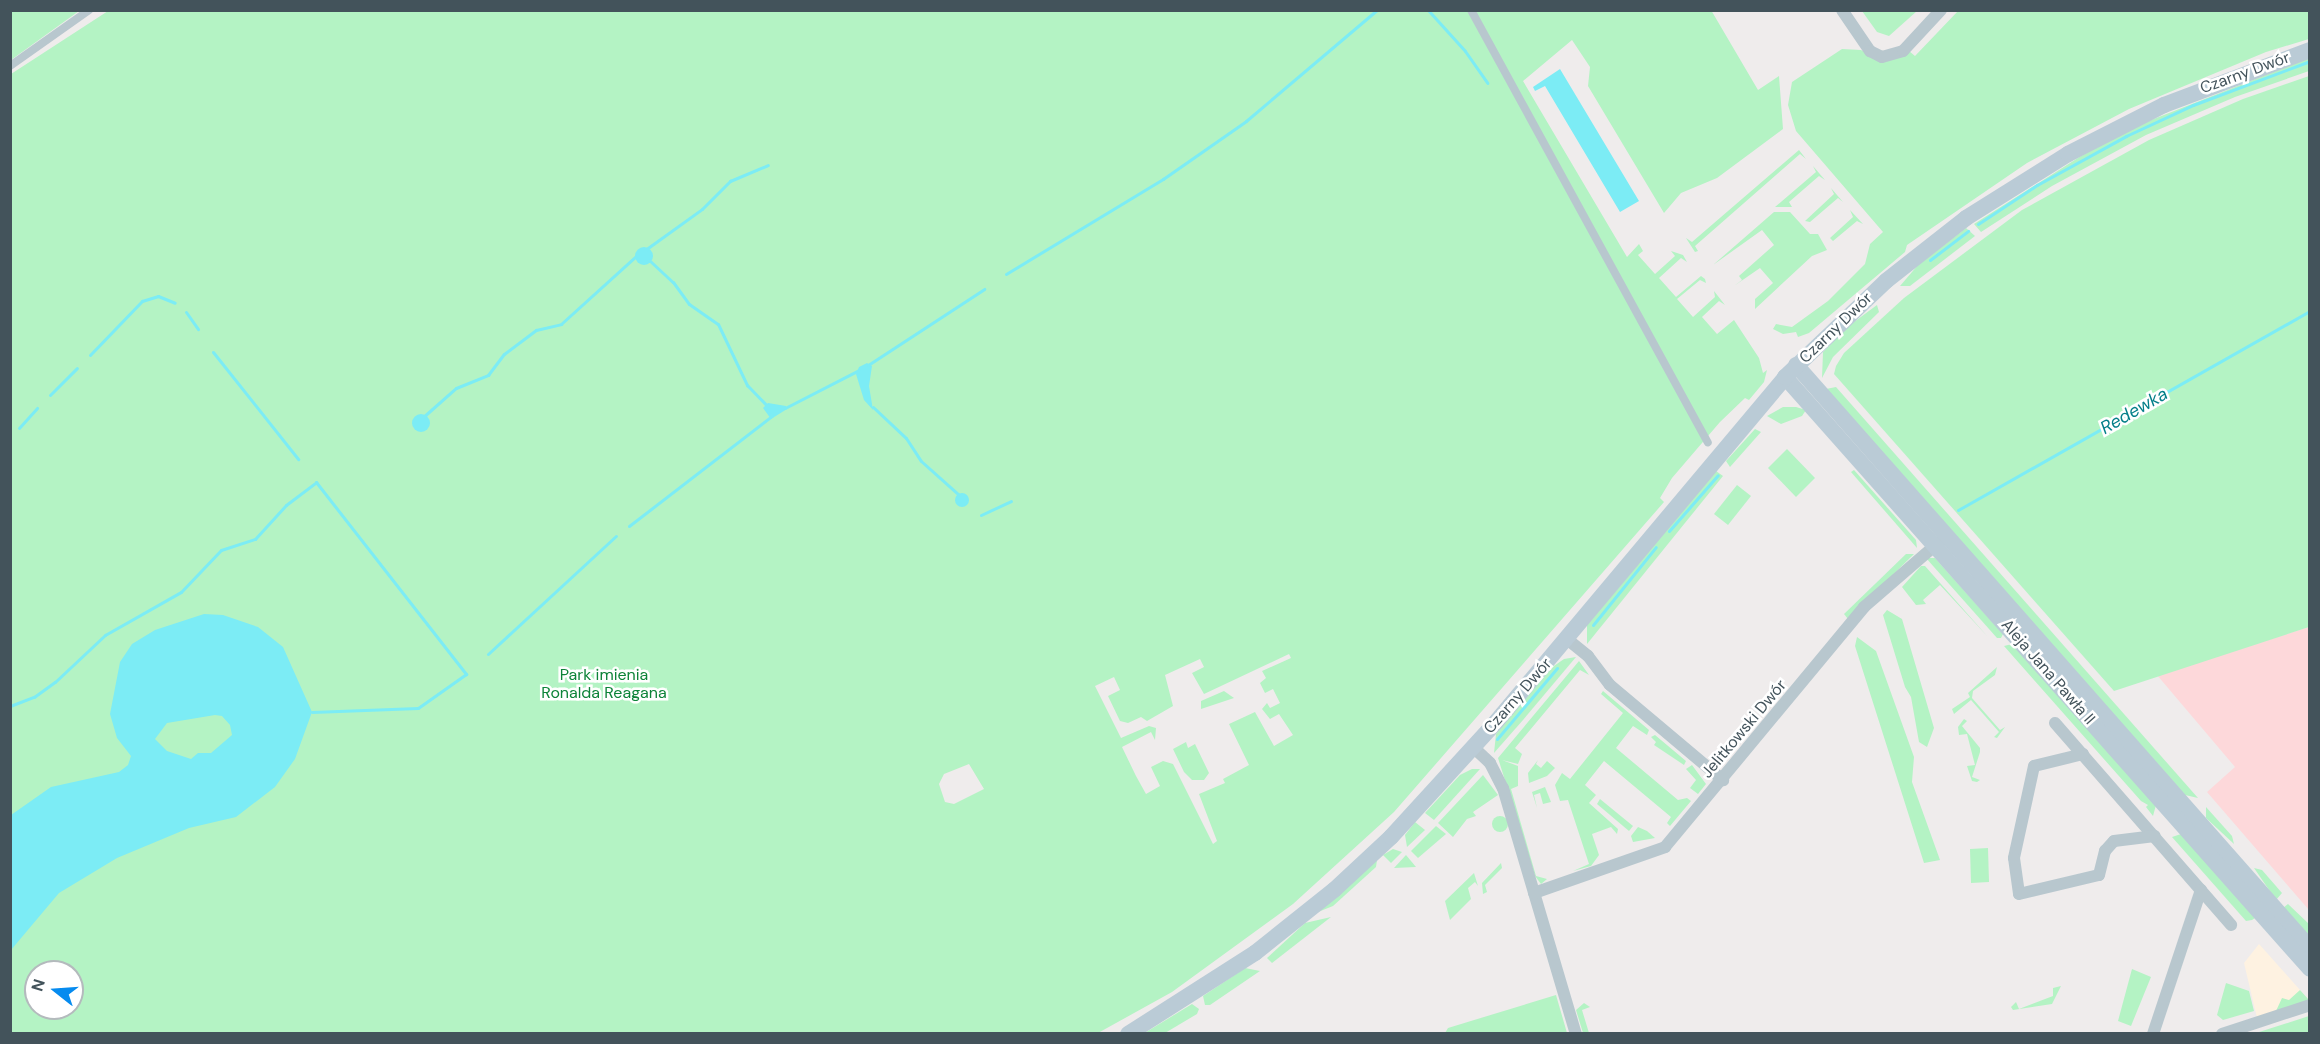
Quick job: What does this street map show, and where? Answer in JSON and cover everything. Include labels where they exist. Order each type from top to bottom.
[{"type":"main road","name":"Czarny Dwór","points":[[1128,1034],[1240,964],[1309,911],[1391,837],[1474,748],[1791,371],[1817,344],[1922,251],[2031,175],[2164,105],[2310,50]]},
{"type":"main road","points":[[1817,344],[1814,374],[1819,391]]},
{"type":"main road","name":"Aleja Jana Pawła II","points":[[1791,371],[1819,391],[1941,541]]},
{"type":"main road","name":"Aleja Jana Pawła II","points":[[1791,371],[2184,816],[2310,969]]},
{"type":"main road","name":"Aleja Jana Pawła II","points":[[2184,816],[2310,948]]},
{"type":"street","points":[[10,66],[89,10]]},
{"type":"street","points":[[1471,10],[1708,442]]},
{"type":"street","points":[[1842,10],[1870,51],[1882,57],[1903,51],[1941,10]]},
{"type":"street","name":"Jelitkowski Dwór","points":[[1534,893],[1656,853],[1675,837],[1864,608],[1941,541]]},
{"type":"street","points":[[1567,639],[1588,656],[1610,685],[1723,780]]},
{"type":"street","points":[[2055,723],[2231,925]]},
{"type":"street","name":"Czarny Dwór","points":[[1474,748],[1490,763],[1503,788],[1575,1034]]},
{"type":"street","points":[[2083,754],[2034,766],[2014,858],[2019,894],[2099,875],[2105,851],[2114,840],[2155,836]]},
{"type":"street","points":[[2154,1033],[2201,890]]},
{"type":"street","points":[[2222,1034],[2310,1005]]},
{"type":"shaded area","points":[[2309,627],[2309,910],[2207,792],[2235,767],[2157,675]]},
{"type":"shaded area","points":[[2259,944],[2309,1000],[2257,1018],[2244,963]]},
{"type":"green space","points":[[11,10],[79,10],[79,11],[11,60]]},
{"type":"green space","name":"Park imienia Ronalda Reagana","points":[[1711,10],[1758,90],[1779,76],[1783,129],[1717,178],[1681,193],[1664,213],[1588,86],[1590,67],[1572,40],[1523,81],[1627,257],[1639,244],[1643,251],[1638,255],[1655,274],[1675,256],[1671,251],[1683,255],[1687,262],[1681,258],[1659,278],[1676,297],[1701,276],[1705,279],[1706,283],[1700,280],[1677,299],[1693,317],[1715,297],[1714,291],[1725,305],[1719,301],[1702,317],[1717,334],[1734,320],[1759,358],[1763,373],[1767,370],[1764,382],[1749,400],[1745,398],[1720,422],[1672,478],[1660,498],[1664,502],[1394,812],[1293,904],[1172,992],[1098,1033],[11,1034],[11,74],[108,11]],"holes":[[[1289,654],[1291,658],[1262,671],[1266,678],[1260,683],[1265,693],[1273,689],[1280,703],[1270,708],[1267,703],[1262,709],[1270,719],[1279,714],[1293,735],[1274,746],[1255,712],[1229,724],[1249,765],[1223,779],[1225,783],[1199,794],[1217,841],[1213,844],[1173,764],[1163,761],[1151,767],[1160,786],[1146,794],[1122,747],[1151,732],[1155,740],[1156,728],[1149,726],[1121,738],[1095,686],[1114,677],[1120,690],[1108,696],[1120,721],[1128,723],[1141,717],[1147,721],[1173,706],[1165,675],[1200,659],[1204,667],[1192,673],[1204,694]],[[969,764],[984,789],[954,804],[945,802],[939,784],[944,774]]]},
{"type":"green space","points":[[1862,11],[1917,11],[1889,36],[1877,32]]},
{"type":"green space","points":[[1958,11],[2309,11],[2309,39],[2266,52],[2129,109],[2027,163],[1907,245],[1905,252],[1809,333],[1798,337],[1796,332],[1783,334],[1773,329],[1776,324],[1792,327],[1828,301],[1865,264],[1870,244],[1883,232],[1796,131],[1788,105],[1792,82],[1842,49],[1861,50],[1883,62],[1909,51],[1915,56]]},
{"type":"green space","points":[[2309,58],[2309,71],[2235,97],[2146,135],[2052,186],[1981,232],[1974,224],[2081,156],[2141,124]]},
{"type":"green space","points":[[2309,76],[2309,627],[2114,691],[1834,374],[1836,366],[1844,353],[1904,298],[2022,210],[2149,140],[2243,99]]},
{"type":"green space","points":[[1799,150],[1806,159],[1800,154],[1695,246],[1698,251],[1695,252],[1686,238],[1692,242]]},
{"type":"green space","points":[[1813,166],[1825,180],[1819,176],[1789,202],[1792,207],[1775,207],[1816,172]]},
{"type":"green space","points":[[1831,188],[1843,202],[1838,198],[1810,222],[1805,221],[1834,194]]},
{"type":"green space","points":[[1850,210],[1863,224],[1857,221],[1833,241],[1830,238],[1853,217]]},
{"type":"green space","points":[[1774,212],[1790,212],[1810,234],[1818,234],[1827,250],[1812,256],[1755,309],[1755,299],[1773,283],[1760,268],[1734,286],[1742,280],[1739,276],[1774,245],[1762,230],[1713,265]]},
{"type":"green space","points":[[1966,228],[1975,236],[1910,286],[1900,286],[1918,265]]},
{"type":"green space","points":[[1877,305],[1879,312],[1833,357],[1822,378],[1823,352],[1850,325]]},
{"type":"green space","points":[[1836,387],[2198,798],[2185,795],[1826,389]]},
{"type":"green space","points":[[1783,407],[1806,410],[1802,416],[1781,424],[1767,416]]},
{"type":"green space","points":[[1755,429],[1761,432],[1730,467],[1726,461]]},
{"type":"green space","points":[[1787,449],[1815,478],[1796,497],[1768,468]]},
{"type":"green space","points":[[1854,470],[1916,540],[1917,548],[1851,472]]},
{"type":"green space","points":[[1716,471],[1723,476],[1587,644],[1587,625]]},
{"type":"green space","points":[[1737,485],[1751,496],[1728,525],[1714,514]]},
{"type":"green space","points":[[1906,554],[1914,554],[1848,619],[1844,614]]},
{"type":"green space","points":[[1926,558],[1935,558],[2003,634],[2001,638],[1997,638]]},
{"type":"green space","points":[[1921,566],[1925,566],[1988,637],[1940,585],[1923,600],[1926,604],[1916,605],[1902,587]]},
{"type":"green space","points":[[1887,610],[1902,619],[1934,728],[1927,747],[1919,742],[1911,697],[1905,687],[1883,615]]},
{"type":"green space","points":[[1857,637],[1876,651],[1914,757],[1912,782],[1940,860],[1924,863],[1855,646]]},
{"type":"green space","points":[[2012,644],[2156,805],[2153,816],[2146,807],[2148,805],[2141,801],[2004,646]]},
{"type":"green space","points":[[1576,657],[1494,753],[1496,734],[1551,668],[1564,659]]},
{"type":"green space","points":[[1579,661],[1589,675],[1580,670],[1515,748],[1522,754],[1518,764],[1502,760],[1518,766],[1518,786],[1511,789],[1536,876],[1547,879],[1541,884],[1535,876],[1498,758]]},
{"type":"green space","points":[[1997,667],[1995,675],[1973,691],[1972,698],[2000,730],[2005,727],[1997,738],[1994,737],[1999,732],[1971,700],[1954,714],[1952,709],[1970,697],[1968,693]]},
{"type":"green space","points":[[1224,691],[1234,698],[1201,709],[1201,701]]},
{"type":"green space","points":[[1603,691],[1649,730],[1647,735],[1633,726],[1616,748],[1678,800],[1687,798],[1691,801],[1670,826],[1667,823],[1671,817],[1604,761],[1585,785],[1596,795],[1589,803],[1618,829],[1617,834],[1611,827],[1592,834],[1599,855],[1591,866],[1573,871],[1589,864],[1568,800],[1560,801],[1555,785],[1562,773],[1570,779],[1623,713],[1601,694]]},
{"type":"green space","points":[[1964,719],[1967,721],[1962,726],[1980,748],[1972,777],[1980,780],[1977,782],[1972,781],[1967,766],[1975,765],[1967,734],[1959,735],[1958,727]]},
{"type":"green space","points":[[1655,735],[1686,761],[1684,765],[1654,745],[1656,742],[1651,737]]},
{"type":"green space","points":[[1186,742],[1188,748],[1195,744],[1209,773],[1204,780],[1192,780],[1184,772],[1173,749]]},
{"type":"green space","points":[[1538,760],[1536,764],[1541,768],[1547,761],[1555,768],[1547,776],[1529,783],[1528,773]]},
{"type":"green space","points":[[1692,765],[1706,784],[1698,794],[1690,788],[1696,780],[1686,769]]},
{"type":"green space","points":[[1472,769],[1480,769],[1434,820],[1425,813],[1460,775]]},
{"type":"green space","points":[[1483,775],[1498,795],[1473,812],[1476,816],[1467,819],[1453,837],[1438,823]]},
{"type":"green space","points":[[1545,787],[1551,802],[1543,804],[1540,793],[1534,795],[1537,808],[1532,792]]},
{"type":"green space","points":[[1600,799],[1633,826],[1629,831],[1597,804]]},
{"type":"green space","points":[[2206,807],[2232,836],[2234,844],[2206,818]]},
{"type":"green space","points":[[1500,816],[1508,824],[1500,832],[1492,824]]},
{"type":"green space","points":[[1415,822],[1425,830],[1407,847],[1405,835]]},
{"type":"green space","points":[[1436,826],[1446,834],[1418,858],[1411,851]]},
{"type":"green space","points":[[1638,827],[1655,838],[1633,842],[1631,836]]},
{"type":"green space","points":[[2181,834],[2255,918],[2246,921],[2172,837]]},
{"type":"green space","points":[[1988,848],[1989,882],[1971,883],[1970,849]]},
{"type":"green space","points":[[1393,849],[1402,852],[1391,863],[1383,855]]},
{"type":"green space","points":[[1406,855],[1416,867],[1394,868]]},
{"type":"green space","points":[[1377,860],[1376,867],[1333,906],[1318,912]]},
{"type":"green space","points":[[1501,863],[1502,868],[1485,885],[1487,892],[1483,894],[1482,883]]},
{"type":"green space","points":[[2254,868],[2262,870],[2282,893],[2276,900]]},
{"type":"green space","points":[[1474,873],[1478,886],[1475,882],[1468,888],[1471,899],[1450,920],[1445,901]]},
{"type":"green space","points":[[2288,904],[2309,924],[2309,937],[2283,908]]},
{"type":"green space","points":[[1331,917],[1272,963],[1267,958],[1305,923]]},
{"type":"green space","points":[[1245,968],[1260,971],[1210,1005],[1205,1005],[1203,996]]},
{"type":"green space","points":[[2132,969],[2151,977],[2131,1026],[2118,1021]]},
{"type":"green space","points":[[2226,983],[2249,991],[2254,1011],[2223,1020],[2217,1015]]},
{"type":"green space","points":[[2061,986],[2052,1004],[2013,1010],[2011,1007],[2016,1002],[2019,1009],[2053,996],[2053,988]]},
{"type":"green space","points":[[2300,990],[2309,1000],[2276,1011],[2282,998],[2289,1000]]},
{"type":"green space","points":[[1556,995],[1567,1033],[1445,1033],[1448,1028]]},
{"type":"green space","points":[[1584,1003],[1590,1007],[1582,1010],[1589,1033],[1583,1033],[1576,1010]]},
{"type":"green space","points":[[1192,1004],[1199,1009],[1197,1014],[1165,1033],[1143,1034]]},
{"type":"green space","points":[[2309,1016],[2309,1033],[2256,1033]]},
{"type":"water","points":[[1560,69],[1639,201],[1620,212],[1545,86],[1535,91],[1533,87]]},
{"type":"water","points":[[644,247],[650,250],[653,256],[650,262],[644,265],[638,262],[635,256],[638,250]]},
{"type":"water","points":[[867,363],[872,366],[869,386],[873,410],[864,400],[856,374],[859,367]]},
{"type":"water","points":[[768,403],[786,406],[787,409],[771,419],[763,408]]},
{"type":"water","points":[[417,414],[425,414],[430,419],[428,430],[417,432],[412,427],[412,419]]},
{"type":"water","points":[[959,493],[965,493],[969,500],[965,507],[959,507],[955,503],[955,497]]},
{"type":"water","points":[[204,614],[223,615],[258,627],[283,647],[312,712],[295,759],[275,787],[236,817],[189,828],[117,858],[59,893],[11,950],[11,815],[51,787],[119,772],[128,765],[131,756],[117,738],[110,714],[120,662],[132,644],[155,630]],"holes":[[[215,715],[222,716],[230,725],[232,735],[211,753],[198,753],[191,759],[167,751],[155,739],[167,723]]]},
{"type":"waterway","points":[[1006,274],[1163,179],[1246,121],[1377,10]]},
{"type":"waterway","points":[[1428,10],[1465,51],[1487,83]]},
{"type":"waterway","points":[[1978,224],[2037,185],[2126,136],[2193,105],[2310,61]]},
{"type":"waterway","points":[[645,250],[702,209],[730,181],[768,165]]},
{"type":"waterway","points":[[1930,260],[1968,231]]},
{"type":"waterway","points":[[422,418],[456,388],[488,375],[504,354],[536,330],[561,324],[635,257]]},
{"type":"waterway","points":[[649,260],[673,282],[689,304],[718,324],[747,385],[767,406]]},
{"type":"waterway","points":[[868,365],[984,289]]},
{"type":"waterway","points":[[90,355],[142,301],[158,296],[175,303]]},
{"type":"waterway","name":"Redewka","points":[[1958,510],[2310,311]]},
{"type":"waterway","points":[[186,312],[198,329]]},
{"type":"waterway","points":[[213,352],[298,459]]},
{"type":"waterway","points":[[50,395],[77,368]]},
{"type":"waterway","points":[[785,408],[859,370]]},
{"type":"waterway","points":[[873,407],[906,438],[921,461],[958,494]]},
{"type":"waterway","points":[[19,428],[37,408]]},
{"type":"waterway","points":[[629,526],[772,416]]},
{"type":"waterway","points":[[1669,531],[1718,475]]},
{"type":"waterway","points":[[10,706],[34,697],[55,682],[105,635],[181,592],[221,550],[255,539],[286,505],[316,482],[466,674]]},
{"type":"waterway","points":[[981,515],[1011,501]]},
{"type":"waterway","points":[[488,654],[616,536]]},
{"type":"waterway","points":[[1593,625],[1656,547]]},
{"type":"waterway","points":[[1497,739],[1557,668]]},
{"type":"waterway","points":[[312,712],[418,708],[466,674]]}]
